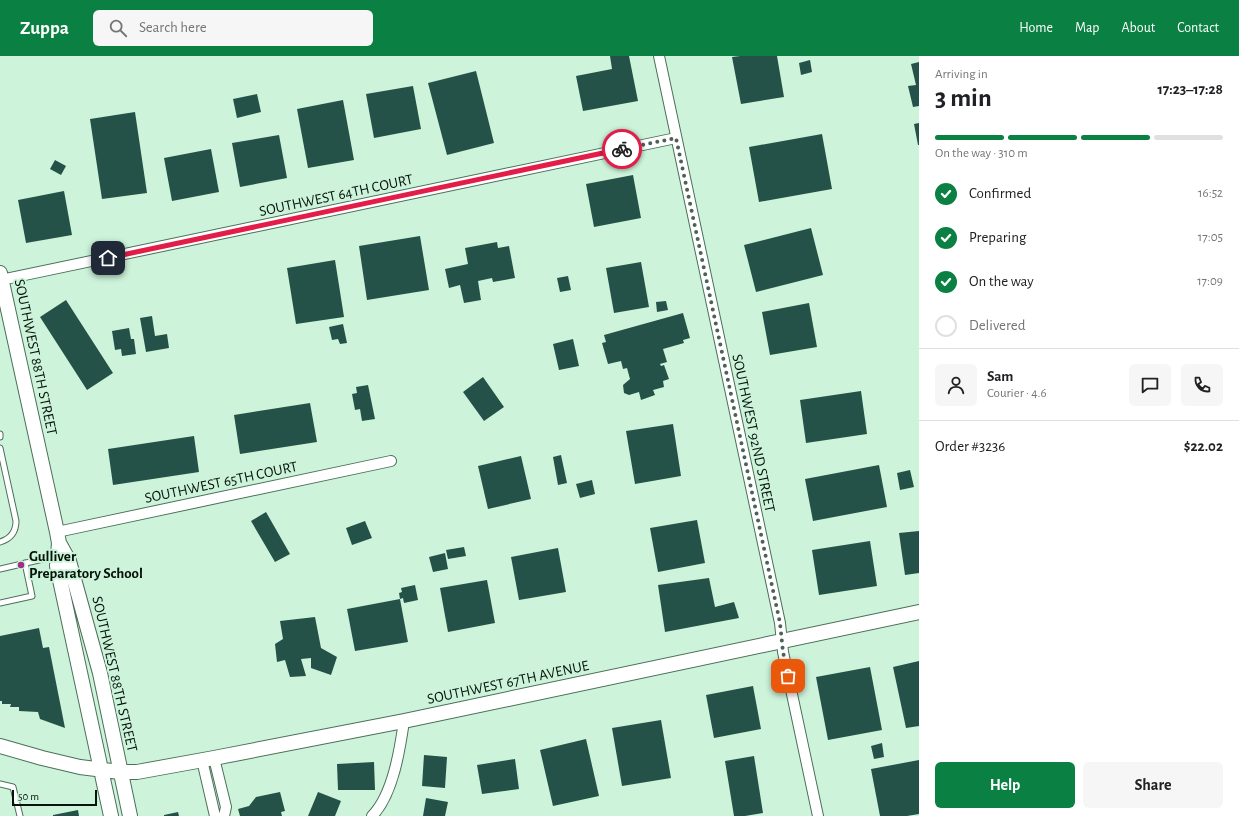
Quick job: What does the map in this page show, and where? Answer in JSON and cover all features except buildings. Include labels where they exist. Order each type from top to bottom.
[{"type":"main road","name":"SOUTHWEST 88TH STREET","points":[[1,282],[60,546],[69,561],[100,673],[130,816]]},
{"type":"main road","name":"SOUTHWEST 88TH STREET","points":[[60,546],[57,566],[111,816]]},
{"type":"main road","name":"SOUTHWEST 67TH AVENUE","points":[[0,746],[56,762],[102,770],[137,772],[404,721],[919,612]]},
{"type":"street","name":"SOUTHWEST 92ND STREET","points":[[659,56],[778,615],[782,642],[818,816]]},
{"type":"street","name":"SOUTHWEST 64TH COURT","points":[[1,282],[676,138]]},
{"type":"street","name":"SOUTHWEST 65TH COURT","points":[[60,546],[391,461]]},
{"type":"street","points":[[372,816],[378,810],[387,791],[400,748],[404,721]]},
{"type":"street","points":[[208,759],[215,816]]},
{"type":"street","points":[[208,759],[226,807],[224,816]]},
{"type":"lane","points":[[0,448],[16,521],[16,526],[12,535],[0,542]]},
{"type":"lane","points":[[0,569],[25,563],[60,546]]},
{"type":"lane","points":[[0,603],[32,596],[25,563]]},
{"type":"lane","points":[[0,784],[14,787],[20,816]]},
{"type":"way so far","points":[[622,149],[676,138],[780,623],[783,652],[788,676]]},
{"type":"place","name":"Gulliver Preparatory School","points":[[21,565]]},
{"type":"route","points":[[108,258],[622,149]]}]
